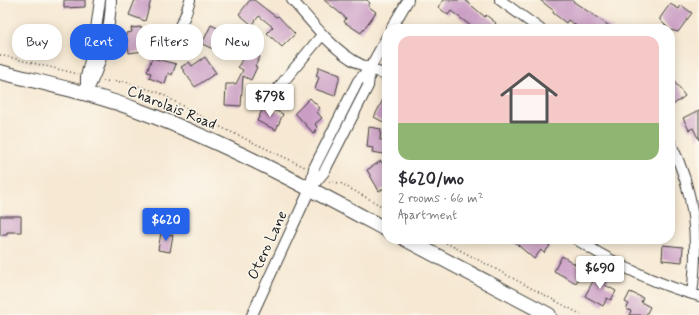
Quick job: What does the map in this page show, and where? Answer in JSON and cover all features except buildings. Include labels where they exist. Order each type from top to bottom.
[{"type":"street","points":[[86,94],[86,76],[94,44],[100,0]]},
{"type":"street","points":[[86,94],[97,73],[108,26],[111,0]]},
{"type":"street","points":[[181,24],[190,0]]},
{"type":"street","points":[[292,0],[322,35],[352,60],[382,74]]},
{"type":"street","points":[[394,24],[408,0]]},
{"type":"street","points":[[500,0],[533,24]]},
{"type":"street","points":[[279,87],[322,35]]},
{"type":"street","name":"Otero Lane","points":[[252,315],[310,189],[318,161],[358,81],[370,68],[382,46]]},
{"type":"street","name":"Charolais Road","points":[[0,72],[86,94],[139,111],[183,128],[310,189],[382,227]]},
{"type":"street","points":[[585,244],[645,277],[668,287],[695,295],[698,256],[695,212],[686,178],[675,153]]},
{"type":"street","points":[[414,244],[548,315]]},
{"type":"path","points":[[448,244],[582,315]]}]
